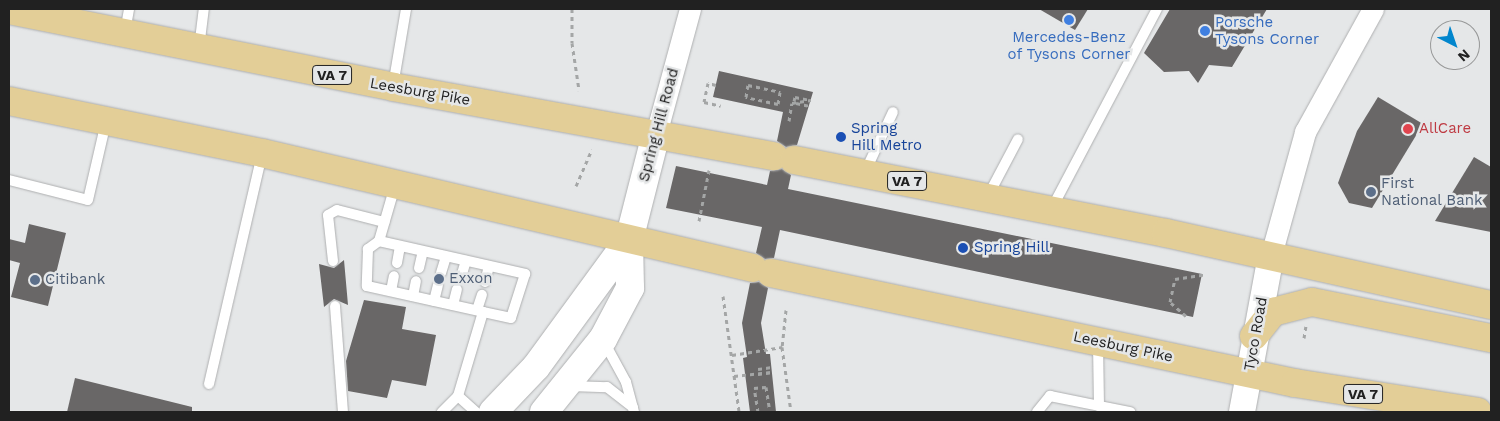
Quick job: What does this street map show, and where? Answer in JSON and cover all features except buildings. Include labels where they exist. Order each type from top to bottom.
[{"type":"highway","name":"Leesburg Pike","points":[[9,10],[127,21],[199,49],[393,88],[656,134],[988,197],[1271,255],[1491,305]]},
{"type":"highway","name":"Leesburg Pike","points":[[9,101],[262,153],[396,183],[629,240],[1098,342],[1432,409],[1478,412]]},
{"type":"highway","points":[[1254,336],[1273,312],[1312,302],[1491,338]]},
{"type":"main road","name":"Spring Hill Road","points":[[544,412],[568,386],[603,339],[630,288],[629,240],[656,134]]},
{"type":"main road","name":"Spring Hill Road","points":[[494,412],[536,367],[629,240]]},
{"type":"street","name":"Spring Hill Road","points":[[656,134],[690,9]]},
{"type":"street","points":[[1271,255],[1305,132],[1373,9]]},
{"type":"street","name":"Tyco Road","points":[[1242,412],[1254,336],[1271,255]]},
{"type":"lane","points":[[199,49],[204,9]]},
{"type":"lane","points":[[393,88],[406,9]]},
{"type":"lane","points":[[1050,211],[1157,9]]},
{"type":"lane","points":[[865,173],[893,112]]},
{"type":"lane","points":[[9,180],[88,200],[106,122]]},
{"type":"lane","points":[[988,197],[1018,139]]},
{"type":"lane","points":[[209,384],[262,153]]},
{"type":"lane","points":[[379,241],[525,274],[511,318],[366,286],[368,249],[379,241],[396,183]]},
{"type":"lane","points":[[333,261],[328,215],[337,210],[384,222]]},
{"type":"lane","points":[[397,263],[400,246]]},
{"type":"lane","points":[[420,268],[423,251]]},
{"type":"lane","points":[[441,273],[446,256]]},
{"type":"lane","points":[[461,277],[466,261]]},
{"type":"lane","points":[[485,282],[489,266]]},
{"type":"lane","points":[[391,291],[394,276]]},
{"type":"lane","points":[[413,296],[416,281]]},
{"type":"lane","points":[[434,301],[438,285]]},
{"type":"lane","points":[[453,305],[457,289]]},
{"type":"lane","points":[[442,412],[458,396],[480,311],[482,295]]},
{"type":"lane","points":[[334,306],[343,412]]},
{"type":"lane","points":[[603,339],[624,377],[634,410]]},
{"type":"lane","points":[[1098,342],[1099,406]]},
{"type":"lane","points":[[568,386],[607,387],[634,410]]},
{"type":"lane","points":[[458,396],[476,412]]},
{"type":"lane","points":[[1037,412],[1050,396],[1130,412]]},
{"type":"path","points":[[572,9],[572,43],[579,90]]},
{"type":"path","points":[[716,85],[708,83],[704,102],[721,106]]},
{"type":"path","points":[[748,85],[780,92],[778,104],[746,97],[748,85]]},
{"type":"path","points":[[788,121],[792,103],[808,103],[811,100],[795,97],[795,102]]},
{"type":"path","points":[[576,186],[592,149]]},
{"type":"path","points":[[699,221],[709,170]]},
{"type":"path","points":[[1186,316],[1170,302],[1176,279],[1206,274]]},
{"type":"path","points":[[723,296],[739,412]]},
{"type":"path","points":[[786,310],[782,347],[791,412]]},
{"type":"path","points":[[732,355],[782,347]]},
{"type":"path","points":[[758,369],[772,366],[770,370]]},
{"type":"path","points":[[734,376],[770,370]]},
{"type":"path","points":[[758,374],[770,370]]},
{"type":"path","points":[[758,412],[754,388],[766,387],[770,412]]},
{"type":"place","name":"Mercedes-Benz of Tysons Corner","points":[[1069,20]]},
{"type":"place","name":"Porsche Tysons Corner","points":[[1205,31]]},
{"type":"place","name":"AllCare","points":[[1408,129]]},
{"type":"place","name":"Spring Hill Metro","points":[[841,137]]},
{"type":"place","name":"First National Bank","points":[[1371,192]]},
{"type":"place","name":"Spring Hill","points":[[963,248]]},
{"type":"place","name":"Exxon","points":[[439,279]]},
{"type":"place","name":"Citibank","points":[[35,280]]}]
